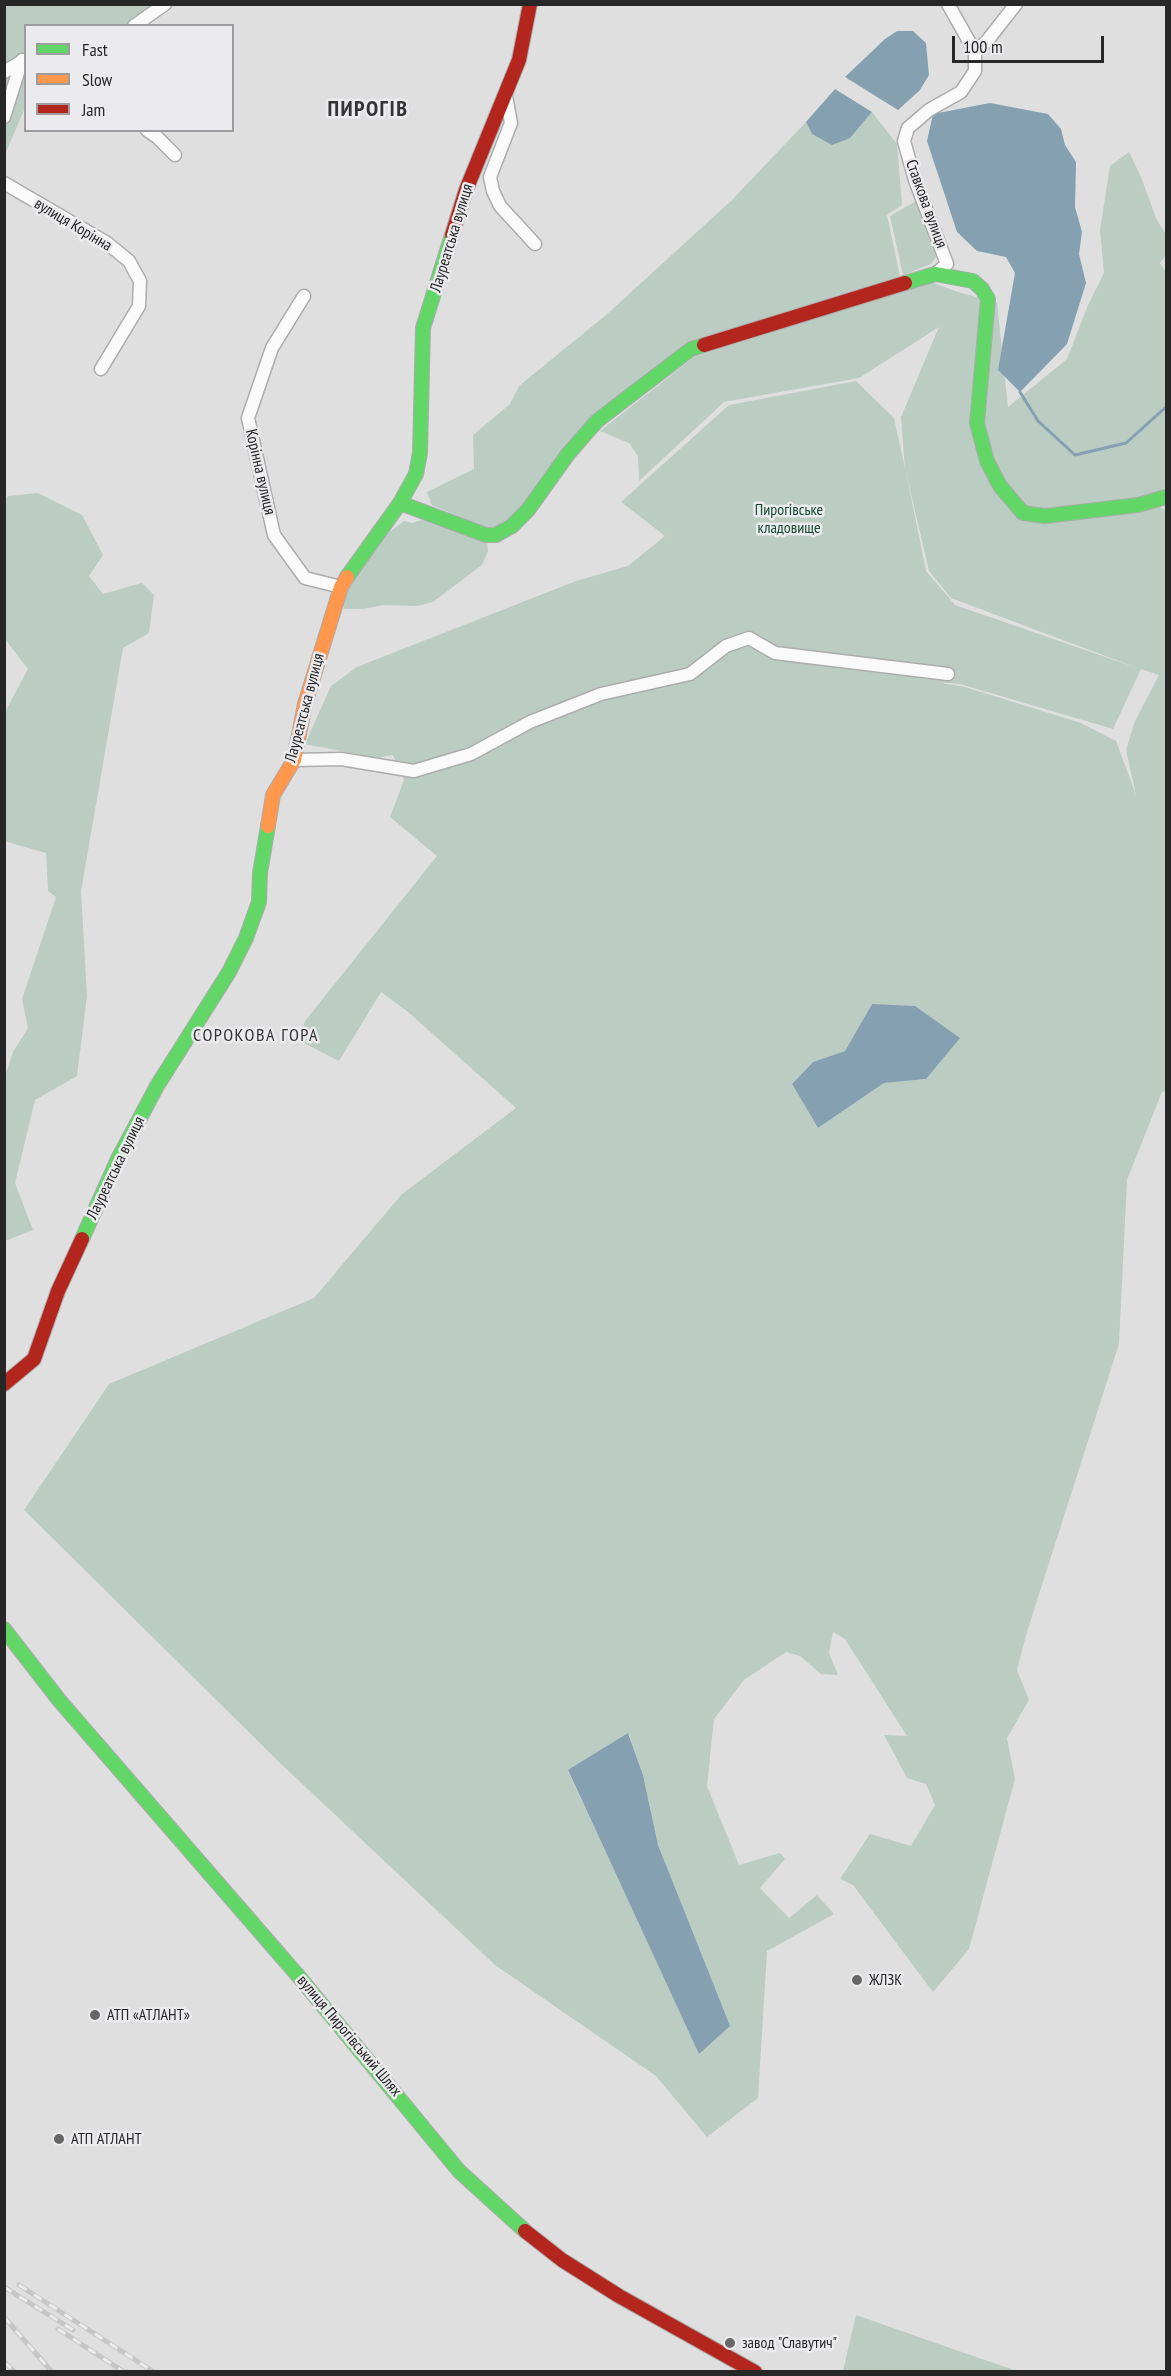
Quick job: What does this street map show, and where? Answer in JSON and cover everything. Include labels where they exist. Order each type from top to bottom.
[{"type":"street","points":[[137,24],[165,4]]},
{"type":"street","name":"Лауреатська вулиця","points":[[4,1384],[34,1359],[58,1291],[118,1160],[157,1086],[229,972],[246,938],[259,902],[260,873],[273,795],[294,760],[305,704],[340,587],[352,567],[400,503],[416,474],[420,453],[423,328],[466,190],[507,96],[519,60],[530,4]]},
{"type":"street","points":[[948,4],[975,52],[987,42],[1016,4]]},
{"type":"street","name":"Ставкова вулиця","points":[[934,274],[947,264],[915,180],[904,141],[908,128],[922,116],[961,92],[975,71],[975,52]]},
{"type":"street","points":[[4,72],[24,60]]},
{"type":"street","points":[[4,117],[24,60]]},
{"type":"street","points":[[507,96],[511,123],[490,177],[500,206],[535,244]]},
{"type":"street","points":[[150,132],[175,155]]},
{"type":"street","name":"вулиця Корінна","points":[[4,183],[107,243],[129,261],[140,281],[139,306],[101,369]]},
{"type":"street","points":[[947,264],[958,277]]},
{"type":"street","points":[[400,503],[465,528],[486,535],[496,535],[512,526],[528,510],[568,454],[597,421],[691,350],[934,274],[973,281],[988,299],[977,423],[987,461],[1000,486],[1023,513],[1045,516],[1138,505],[1167,497]]},
{"type":"street","name":"Корінна вулиця","points":[[304,296],[272,348],[248,418],[274,535],[305,578],[340,587]]},
{"type":"street","points":[[294,760],[341,759],[414,771],[471,754],[530,722],[601,694],[690,674],[726,646],[749,638],[775,654],[948,674]]},
{"type":"street","name":"вулиця Пирогівський Шлях","points":[[4,1629],[59,1700],[300,1978],[459,2171],[508,2218],[562,2260],[619,2296],[755,2372]]},
{"type":"green space","points":[[5,5],[165,5],[136,24],[24,24],[24,110],[5,154]]},
{"type":"green space","points":[[872,112],[897,144],[902,205],[887,215],[900,276],[687,342],[608,405],[517,516],[498,527],[488,529],[432,505],[427,492],[474,469],[473,435],[510,404],[519,386],[606,315],[732,200],[806,122],[812,134],[850,138]]},
{"type":"green space","name":"Пирогівське кладовище","points":[[1129,152],[1156,218],[1166,235],[1166,255],[1160,263],[1166,272],[1166,496],[1149,503],[1166,510],[1166,1091],[1162,1092],[1127,1180],[1119,1344],[1026,1635],[1017,1670],[1029,1700],[1007,1738],[1015,1779],[969,1949],[933,1992],[853,1885],[840,1879],[870,1834],[911,1846],[935,1805],[926,1784],[907,1778],[884,1735],[907,1736],[845,1639],[833,1632],[829,1653],[838,1675],[821,1674],[800,1656],[786,1652],[744,1680],[714,1719],[707,1786],[739,1865],[780,1853],[785,1859],[760,1888],[789,1918],[817,1895],[834,1914],[767,1951],[758,2098],[707,2137],[656,2076],[495,1965],[280,1763],[24,1510],[109,1384],[314,1298],[402,1194],[516,1108],[408,1012],[381,992],[339,1061],[298,1040],[305,1021],[437,856],[390,817],[404,780],[393,755],[376,758],[305,744],[331,686],[357,667],[576,581],[628,566],[665,536],[621,502],[729,405],[856,381],[894,418],[905,468],[901,417],[939,327],[859,378],[724,402],[639,481],[638,456],[629,443],[600,431],[694,357],[931,282],[997,303],[1008,407],[1067,359],[1088,305],[1104,273],[1100,230],[1110,166]],"holes":[[[906,472],[929,571],[951,598],[1140,669],[955,605],[926,571]],[[1141,669],[1159,675],[1135,721],[1126,750],[1136,795],[1116,741],[1081,723],[965,687],[935,682],[960,684],[1113,729]],[[872,1004],[926,1079],[884,1083],[818,1128],[792,1084],[813,1062],[845,1051]],[[629,1734],[643,1775],[658,1845],[683,1910],[700,2054],[568,1771]]]},
{"type":"green space","points":[[918,200],[938,254],[931,264],[903,275],[890,216]]},
{"type":"green space","points":[[38,493],[82,515],[103,555],[89,576],[103,594],[142,583],[154,595],[149,633],[123,648],[81,891],[87,996],[77,1076],[35,1100],[15,1183],[33,1230],[5,1241],[5,1076],[13,1052],[28,1028],[22,999],[56,897],[48,891],[46,853],[4,841],[5,712],[28,669],[5,639],[5,501],[8,496]]},
{"type":"green space","points":[[422,520],[487,539],[488,551],[482,565],[433,602],[417,606],[384,605],[363,609],[344,609],[341,597],[380,539],[404,521],[412,523]]},
{"type":"green space","points":[[856,2315],[950,2348],[1017,2371],[843,2371]]},
{"type":"water","points":[[897,31],[913,31],[926,43],[929,75],[920,90],[898,110],[845,77],[885,39]]},
{"type":"water","points":[[835,89],[872,112],[850,138],[832,145],[812,134],[806,122]]},
{"type":"water","points":[[990,103],[1048,114],[1061,129],[1065,145],[1076,162],[1075,207],[1082,232],[1079,254],[1086,283],[1067,344],[1020,392],[998,370],[1015,273],[1006,257],[977,251],[957,232],[927,141],[933,114]]},
{"type":"water","points":[[872,1004],[915,1006],[960,1038],[926,1079],[884,1083],[818,1128],[792,1084],[813,1062],[845,1051]]},
{"type":"water","points":[[628,1733],[643,1775],[658,1845],[730,2026],[699,2054],[568,1770]]},
{"type":"waterway","points":[[1020,392],[1038,421],[1075,455],[1126,443],[1166,407]]},
{"type":"railway","points":[[19,2285],[154,2372]]},
{"type":"railway","points":[[4,2287],[73,2330]]},
{"type":"railway","points":[[4,2317],[52,2372]]},
{"type":"railway","points":[[58,2329],[124,2372]]},
{"type":"railway","points":[[4,2362],[15,2372]]},
{"type":"traffic: fast","points":[[347,577],[400,503],[416,474],[420,453],[423,328],[452,235]]},
{"type":"traffic: fast","points":[[905,283],[935,274],[973,281],[988,299],[977,423],[987,461],[1000,486],[1023,513],[1045,516],[1138,505],[1166,497]]},
{"type":"traffic: fast","points":[[400,503],[486,535],[496,535],[512,526],[528,510],[568,454],[597,421],[691,349],[704,345]]},
{"type":"traffic: fast","points":[[82,1239],[118,1159],[157,1086],[229,972],[246,938],[259,902],[260,873],[268,826]]},
{"type":"traffic: fast","points":[[4,1629],[59,1700],[300,1978],[459,2171],[525,2231]]},
{"type":"traffic: slow","points":[[268,826],[273,795],[294,760],[305,704],[341,587],[347,577]]},
{"type":"traffic: jam","points":[[452,235],[466,190],[519,60],[530,4]]},
{"type":"traffic: jam","points":[[704,345],[905,283]]},
{"type":"traffic: jam","points":[[4,1384],[34,1359],[58,1291],[82,1239]]},
{"type":"traffic: jam","points":[[525,2231],[562,2260],[619,2296],[755,2372]]},
{"type":"place","name":"ЖЛЗК","points":[[857,1980]]},
{"type":"place","name":"АТП «АТЛАНТ»","points":[[95,2015]]},
{"type":"place","name":"АТП АТЛАНТ","points":[[59,2139]]},
{"type":"place","name":"завод \"Славутич\"","points":[[730,2343]]},
{"type":"district","name":"ПИРОГІВ","points":[[368,110]]},
{"type":"district","name":"СОРОКОВА ГОРА","points":[[256,1036]]}]
